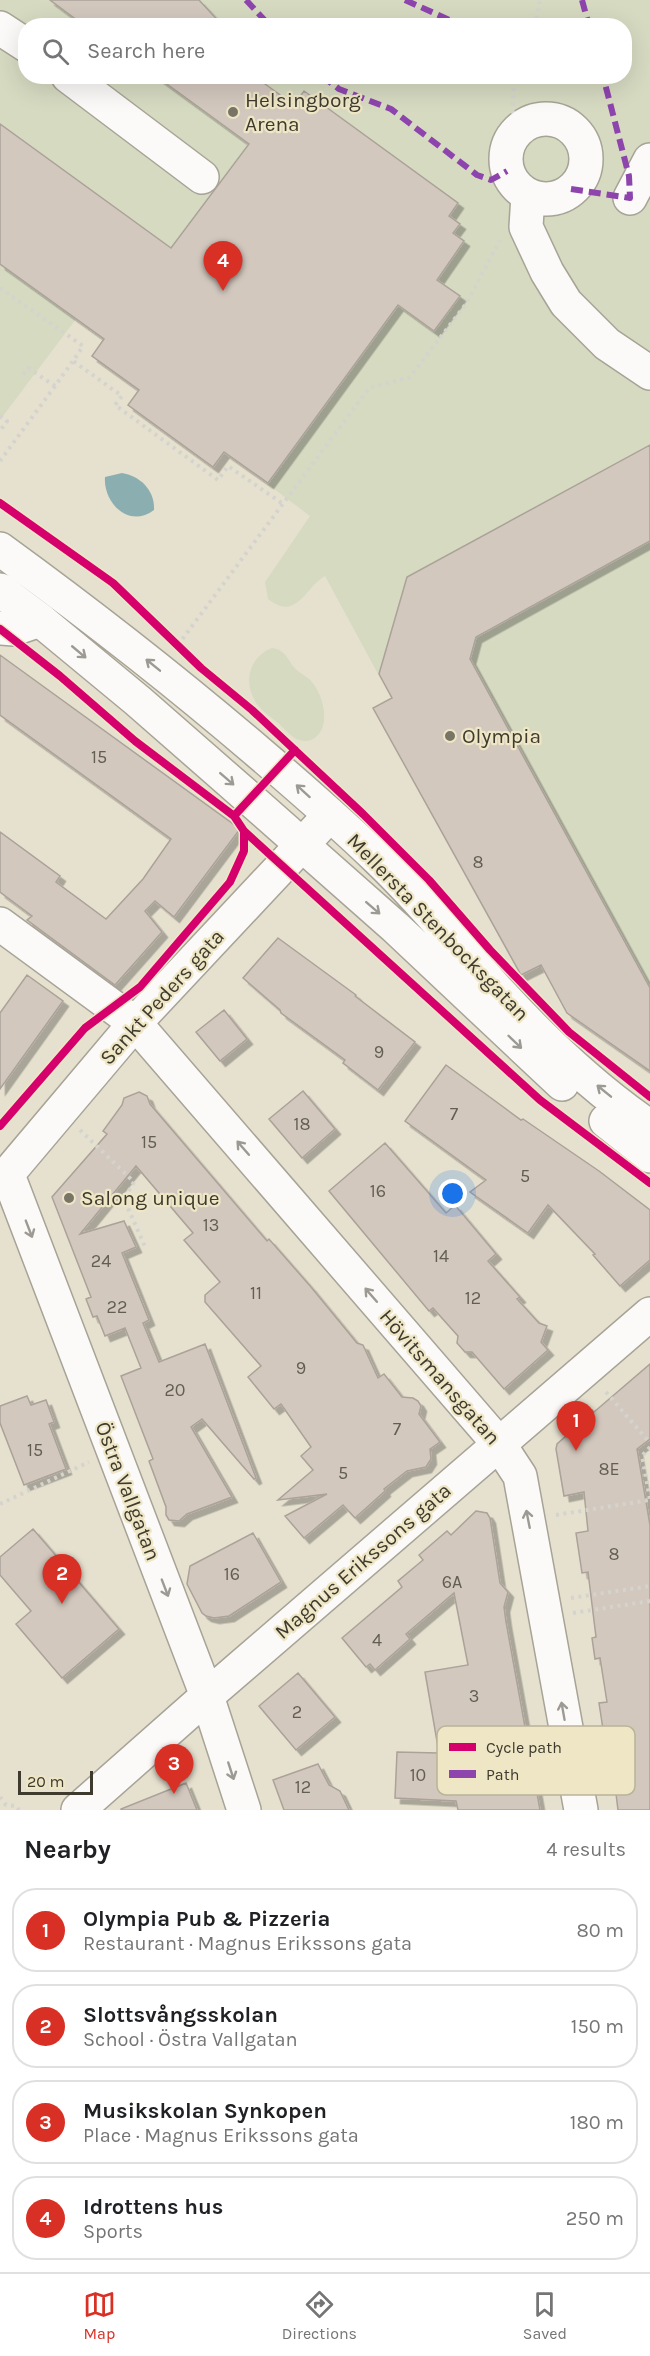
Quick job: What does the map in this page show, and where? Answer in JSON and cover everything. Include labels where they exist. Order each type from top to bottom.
[{"type":"street","points":[[0,28],[18,40]]},
{"type":"street","points":[[79,84],[202,177]]},
{"type":"street","points":[[545,118],[558,120],[569,126],[584,146],[586,159],[584,171],[578,183],[568,192],[555,198],[542,199],[528,195],[517,187],[507,171],[507,149],[512,136],[527,123],[545,118]]},
{"type":"street","points":[[630,198],[650,160]]},
{"type":"street","points":[[528,195],[526,227],[566,303],[607,344],[650,373]]},
{"type":"street","name":"Mellersta Stenbocksgatan","points":[[0,549],[99,622],[208,709],[330,815],[378,858],[414,895],[499,992],[546,1039],[594,1083],[650,1127]]},
{"type":"street","name":"Mellersta Stenbocksgatan","points":[[0,590],[138,701],[394,927],[526,1052],[592,1110],[650,1156]]},
{"type":"street","points":[[0,628],[14,629],[40,620]]},
{"type":"street","name":"Sankt Peders gata","points":[[4,1179],[135,1023],[330,815]]},
{"type":"street","name":"Hövitsmansgatan","points":[[0,924],[135,1023],[499,1444],[520,1476],[566,1726]]},
{"type":"street","name":"Östra Vallgatan","points":[[4,1179],[207,1696],[244,1810]]},
{"type":"street","name":"Magnus Erikssons gata","points":[[78,1810],[650,1314]]},
{"type":"street","name":"Hövitsmansgatan","points":[[578,1795],[581,1810]]},
{"type":"path","points":[[537,18],[540,0]]},
{"type":"path","points":[[512,136],[514,84]]},
{"type":"path","points":[[178,645],[369,388],[410,377],[466,304],[503,236]]},
{"type":"path","points":[[0,288],[83,346],[0,461]]},
{"type":"path","points":[[73,361],[122,396],[115,405],[218,480],[228,466],[283,504]]},
{"type":"path","points":[[23,374],[28,368],[55,386]]},
{"type":"path","points":[[0,416],[7,421],[0,431]]},
{"type":"path","points":[[71,1136],[78,1127],[134,1182],[124,1199],[146,1249]]},
{"type":"path","points":[[606,1392],[650,1443]]},
{"type":"path","points":[[545,1516],[650,1500],[642,1456],[650,1448]]},
{"type":"path","points":[[570,1598],[650,1586]]},
{"type":"path","points":[[572,1613],[650,1601]]},
{"type":"path","points":[[0,1797],[6,1805],[16,1806],[20,1810]]},
{"type":"green space","points":[[0,0],[650,0],[650,1070],[567,1013],[541,965],[521,975],[373,708],[391,698],[325,576],[294,605],[286,607],[268,599],[265,582],[310,516],[225,452],[213,467],[128,405],[138,390],[93,357],[103,339],[76,319],[0,420]]},
{"type":"green space","points":[[272,648],[281,651],[294,668],[312,682],[319,694],[324,710],[323,725],[316,737],[308,741],[294,737],[259,707],[251,693],[249,678],[254,663],[264,652]]},
{"type":"water","points":[[122,473],[135,477],[145,485],[152,496],[154,510],[136,517],[127,515],[113,504],[108,496],[105,477]]},
{"type":"building","points":[[50,0],[199,0],[216,18],[74,18]]},
{"type":"building","points":[[167,84],[265,84],[294,105],[304,91],[458,203],[449,216],[460,224],[453,233],[464,241],[437,280],[460,296],[434,331],[398,305],[268,483],[224,452],[213,467],[128,405],[139,390],[92,356],[104,339],[0,264],[0,124],[171,248],[249,144]]},
{"type":"building","name":"Olympia","points":[[650,445],[650,541],[476,637],[470,659],[650,988],[650,1071],[567,1013],[541,965],[521,975],[373,708],[392,698],[379,674],[407,577]]},
{"type":"building","points":[[0,655],[240,829],[174,917],[155,901],[145,911],[162,932],[115,985],[27,920],[32,916],[0,892],[0,832],[60,876],[56,882],[106,919],[143,879],[171,839],[0,715]]},
{"type":"building","points":[[278,938],[415,1042],[378,1090],[343,1063],[345,1060],[281,1013],[243,978]]},
{"type":"building","points":[[27,975],[63,1001],[0,1089],[0,1013]]},
{"type":"building","points":[[224,1010],[247,1039],[220,1061],[196,1032]]},
{"type":"building","points":[[446,1065],[521,1120],[523,1119],[599,1171],[650,1210],[650,1260],[620,1286],[593,1255],[595,1254],[548,1205],[528,1233],[470,1192],[486,1180],[405,1121]]},
{"type":"building","points":[[303,1091],[335,1129],[302,1158],[269,1119]]},
{"type":"building","points":[[139,1092],[147,1096],[150,1104],[267,1241],[269,1239],[357,1343],[363,1345],[378,1378],[384,1374],[402,1397],[418,1401],[421,1406],[419,1414],[440,1442],[430,1449],[431,1459],[426,1467],[407,1471],[384,1489],[385,1491],[355,1518],[343,1505],[304,1538],[285,1516],[327,1494],[278,1500],[313,1470],[301,1456],[311,1447],[281,1404],[274,1409],[248,1377],[261,1366],[205,1302],[205,1295],[220,1282],[184,1240],[193,1233],[136,1166],[80,1234],[124,1221],[136,1247],[122,1253],[149,1320],[143,1323],[159,1362],[205,1344],[256,1478],[254,1479],[202,1419],[191,1427],[232,1497],[187,1514],[179,1521],[169,1520],[166,1515],[166,1507],[149,1461],[153,1459],[121,1376],[141,1368],[125,1328],[105,1336],[97,1316],[93,1317],[86,1299],[91,1297],[52,1197],[107,1134],[103,1131],[122,1105],[124,1098]]},
{"type":"building","points":[[385,1143],[446,1213],[455,1205],[496,1254],[488,1261],[520,1297],[517,1299],[539,1323],[547,1326],[541,1342],[548,1350],[504,1389],[472,1352],[465,1352],[457,1343],[458,1336],[433,1308],[429,1311],[329,1191]]},
{"type":"building","points":[[650,1364],[650,1439],[637,1449],[650,1525],[650,1810],[618,1810],[616,1795],[635,1795],[635,1726],[603,1726],[599,1703],[607,1702],[600,1658],[595,1659],[592,1638],[596,1637],[588,1572],[582,1573],[576,1533],[588,1531],[584,1492],[564,1496],[556,1449],[557,1444],[567,1435],[566,1433],[592,1410],[594,1412]]},
{"type":"building","points":[[27,1396],[31,1405],[46,1400],[54,1422],[49,1424],[66,1469],[24,1485],[0,1423],[0,1406]]},
{"type":"building","points":[[476,1511],[487,1513],[490,1518],[500,1583],[508,1592],[504,1607],[525,1726],[437,1726],[437,1741],[425,1672],[468,1665],[454,1593],[406,1634],[410,1639],[375,1670],[370,1664],[366,1667],[342,1638],[402,1587],[398,1581],[423,1560],[419,1555],[447,1531],[451,1535]]},
{"type":"building","points":[[33,1529],[119,1629],[62,1678],[16,1624],[31,1611],[0,1575],[0,1557]]},
{"type":"building","points":[[253,1533],[281,1582],[229,1616],[214,1618],[206,1616],[202,1613],[187,1584],[190,1566]]},
{"type":"building","points":[[298,1673],[335,1717],[296,1750],[259,1706]]},
{"type":"building","points":[[397,1752],[437,1753],[437,1795],[537,1795],[540,1810],[458,1810],[456,1801],[395,1798]]},
{"type":"building","points":[[318,1764],[329,1785],[340,1791],[349,1810],[284,1810],[273,1780]]},
{"type":"building","points":[[186,1783],[197,1810],[121,1810],[121,1809]]},
{"type":"marked path","points":[[246,0],[263,18]]},
{"type":"marked path","points":[[405,0],[445,18]]},
{"type":"marked path","points":[[582,0],[587,18]]},
{"type":"marked path","points":[[332,84],[339,89],[391,109],[477,175],[491,180],[507,171]]},
{"type":"marked path","points":[[571,189],[630,198],[629,176],[605,84]]},
{"type":"cycle path","points":[[0,503],[113,583],[201,668],[252,710],[363,814],[429,880],[490,950],[569,1032],[650,1097]]},
{"type":"cycle path","points":[[0,629],[60,676],[135,741],[234,816],[244,831],[244,851],[230,882],[140,987],[85,1028],[0,1126]]},
{"type":"cycle path","points":[[234,816],[295,750]]},
{"type":"cycle path","points":[[244,831],[540,1100],[650,1183]]},
{"type":"place","name":"Helsingborg Arena","points":[[233,112]]},
{"type":"place","name":"Idrottens hus","points":[[223,291]]},
{"type":"place","name":"Olympia","points":[[450,736]]},
{"type":"place","name":"Salong unique","points":[[69,1198]]},
{"type":"place","name":"Olympia Pub & Pizzeria","points":[[576,1451]]},
{"type":"place","name":"Slottsvångsskolan","points":[[62,1604]]},
{"type":"place","name":"Musikskolan Synkopen","points":[[174,1794]]}]
